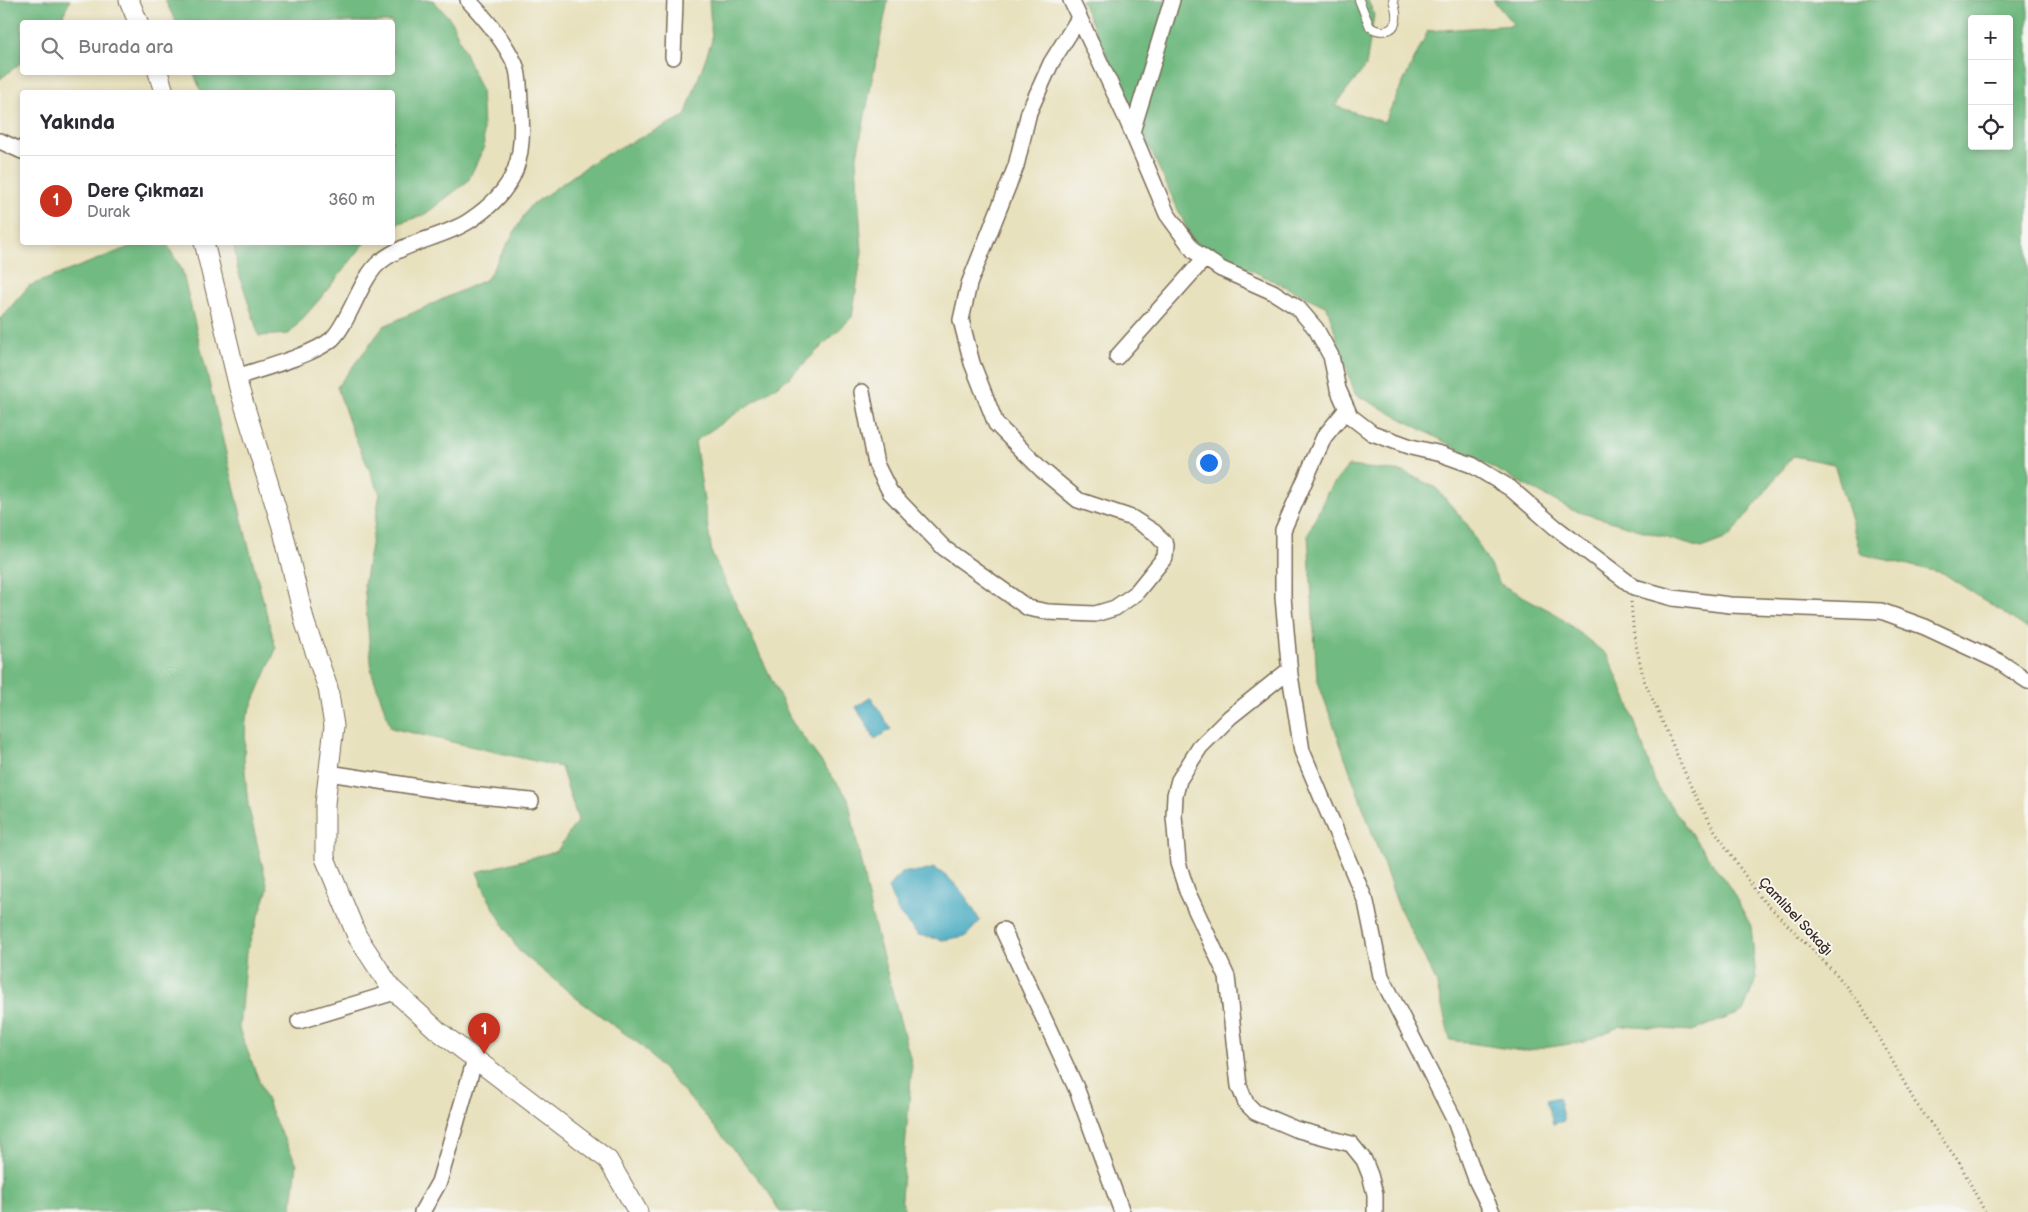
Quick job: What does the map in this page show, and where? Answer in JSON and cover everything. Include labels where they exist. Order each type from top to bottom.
[{"type":"street","points":[[129,0],[137,20]]},
{"type":"street","points":[[236,377],[317,349],[332,339],[377,264],[392,253],[447,233],[469,221],[491,204],[511,182],[524,134],[516,66],[490,24],[468,0]]},
{"type":"street","points":[[673,57],[675,0]]},
{"type":"street","points":[[1071,0],[1132,132],[1167,214],[1194,251],[1221,269],[1273,292],[1298,308],[1316,329],[1331,356],[1338,389],[1350,416],[1372,433],[1472,465],[1510,488],[1555,527],[1634,587],[1673,598],[1730,605],[1881,611],[1926,627],[1998,661],[2028,681]]},
{"type":"street","points":[[1132,132],[1172,0]]},
{"type":"street","points":[[862,392],[876,464],[890,492],[944,548],[1028,608],[1048,612],[1095,614],[1115,608],[1135,594],[1165,557],[1166,546],[1154,532],[1132,518],[1078,500],[1042,470],[996,424],[972,363],[961,320],[969,284],[1016,166],[1029,112],[1051,62],[1079,18]]},
{"type":"street","points":[[159,75],[163,90]]},
{"type":"street","points":[[0,141],[20,150]]},
{"type":"street","points":[[205,245],[236,377],[282,527],[305,623],[328,688],[334,726],[325,804],[325,858],[357,936],[395,992],[437,1030],[608,1160],[638,1212]]},
{"type":"street","points":[[1116,357],[1205,258]]},
{"type":"street","points":[[1347,409],[1324,437],[1283,530],[1283,596],[1290,670],[1302,751],[1366,902],[1381,976],[1455,1122],[1477,1182],[1492,1212]]},
{"type":"street","points":[[1290,670],[1218,729],[1200,747],[1179,780],[1175,794],[1174,816],[1178,863],[1187,891],[1227,976],[1239,1086],[1246,1103],[1255,1112],[1295,1129],[1352,1144],[1364,1160],[1370,1175],[1375,1194],[1375,1212]]},
{"type":"street","points":[[328,773],[531,801]]},
{"type":"street","points":[[1003,930],[1077,1090],[1122,1212]]},
{"type":"street","points":[[299,1021],[395,992]]},
{"type":"street","points":[[422,1212],[439,1182],[475,1059]]},
{"type":"lane","points":[[1360,0],[1370,27],[1381,32],[1387,31],[1395,24],[1397,19],[1393,0]]},
{"type":"path","name":"Çamlıbel Sokağı","points":[[1634,587],[1632,621],[1644,680],[1693,791],[1709,820],[1759,896],[1837,975],[1862,1006],[1915,1102],[1959,1162],[1985,1212]]},
{"type":"green space","points":[[0,0],[70,0],[61,20],[20,20],[20,64],[0,79]]},
{"type":"green space","points":[[165,0],[433,0],[451,20],[481,90],[484,147],[468,181],[424,215],[395,224],[395,90],[200,90],[195,75],[395,75],[395,20],[175,20]]},
{"type":"green space","points":[[709,0],[888,0],[856,161],[862,252],[852,317],[790,377],[695,441],[712,554],[792,722],[848,798],[871,913],[912,1065],[901,1198],[905,1212],[780,1212],[767,1190],[702,1112],[642,1046],[580,1001],[518,950],[487,896],[477,872],[557,851],[578,820],[561,767],[391,728],[372,673],[364,584],[380,494],[351,428],[337,387],[384,326],[487,279],[529,207],[597,159],[685,116],[712,40]]},
{"type":"green space","points":[[1081,0],[1368,0],[1374,15],[1366,66],[1335,106],[1384,122],[1428,31],[1514,25],[1493,0],[2028,0],[2028,629],[1943,573],[1861,554],[1834,464],[1793,456],[1730,537],[1701,548],[1572,510],[1355,394],[1327,307],[1193,242]]},
{"type":"green space","points":[[134,245],[167,245],[182,270],[246,536],[276,649],[246,719],[244,760],[248,805],[268,889],[246,953],[239,1029],[274,1119],[297,1164],[291,1212],[0,1212],[0,319],[29,286]]},
{"type":"green space","points":[[234,245],[363,245],[289,334],[259,336],[237,267]]},
{"type":"green space","points":[[1348,466],[1404,472],[1436,488],[1467,524],[1500,584],[1556,614],[1608,656],[1628,702],[1656,785],[1731,889],[1751,926],[1756,979],[1743,1012],[1692,1031],[1621,1026],[1584,1042],[1522,1051],[1450,1040],[1436,981],[1398,905],[1317,679],[1308,534],[1328,491]]},
{"type":"water","points":[[871,697],[891,729],[875,739],[856,707]]},
{"type":"water","points":[[934,868],[955,884],[971,905],[980,921],[966,936],[943,940],[918,935],[898,912],[888,888],[902,872],[920,872]]},
{"type":"water","points":[[1558,1097],[1564,1121],[1553,1124],[1547,1100]]},
{"type":"place","name":"Dere Çıkmazı","points":[[484,1054]]}]
